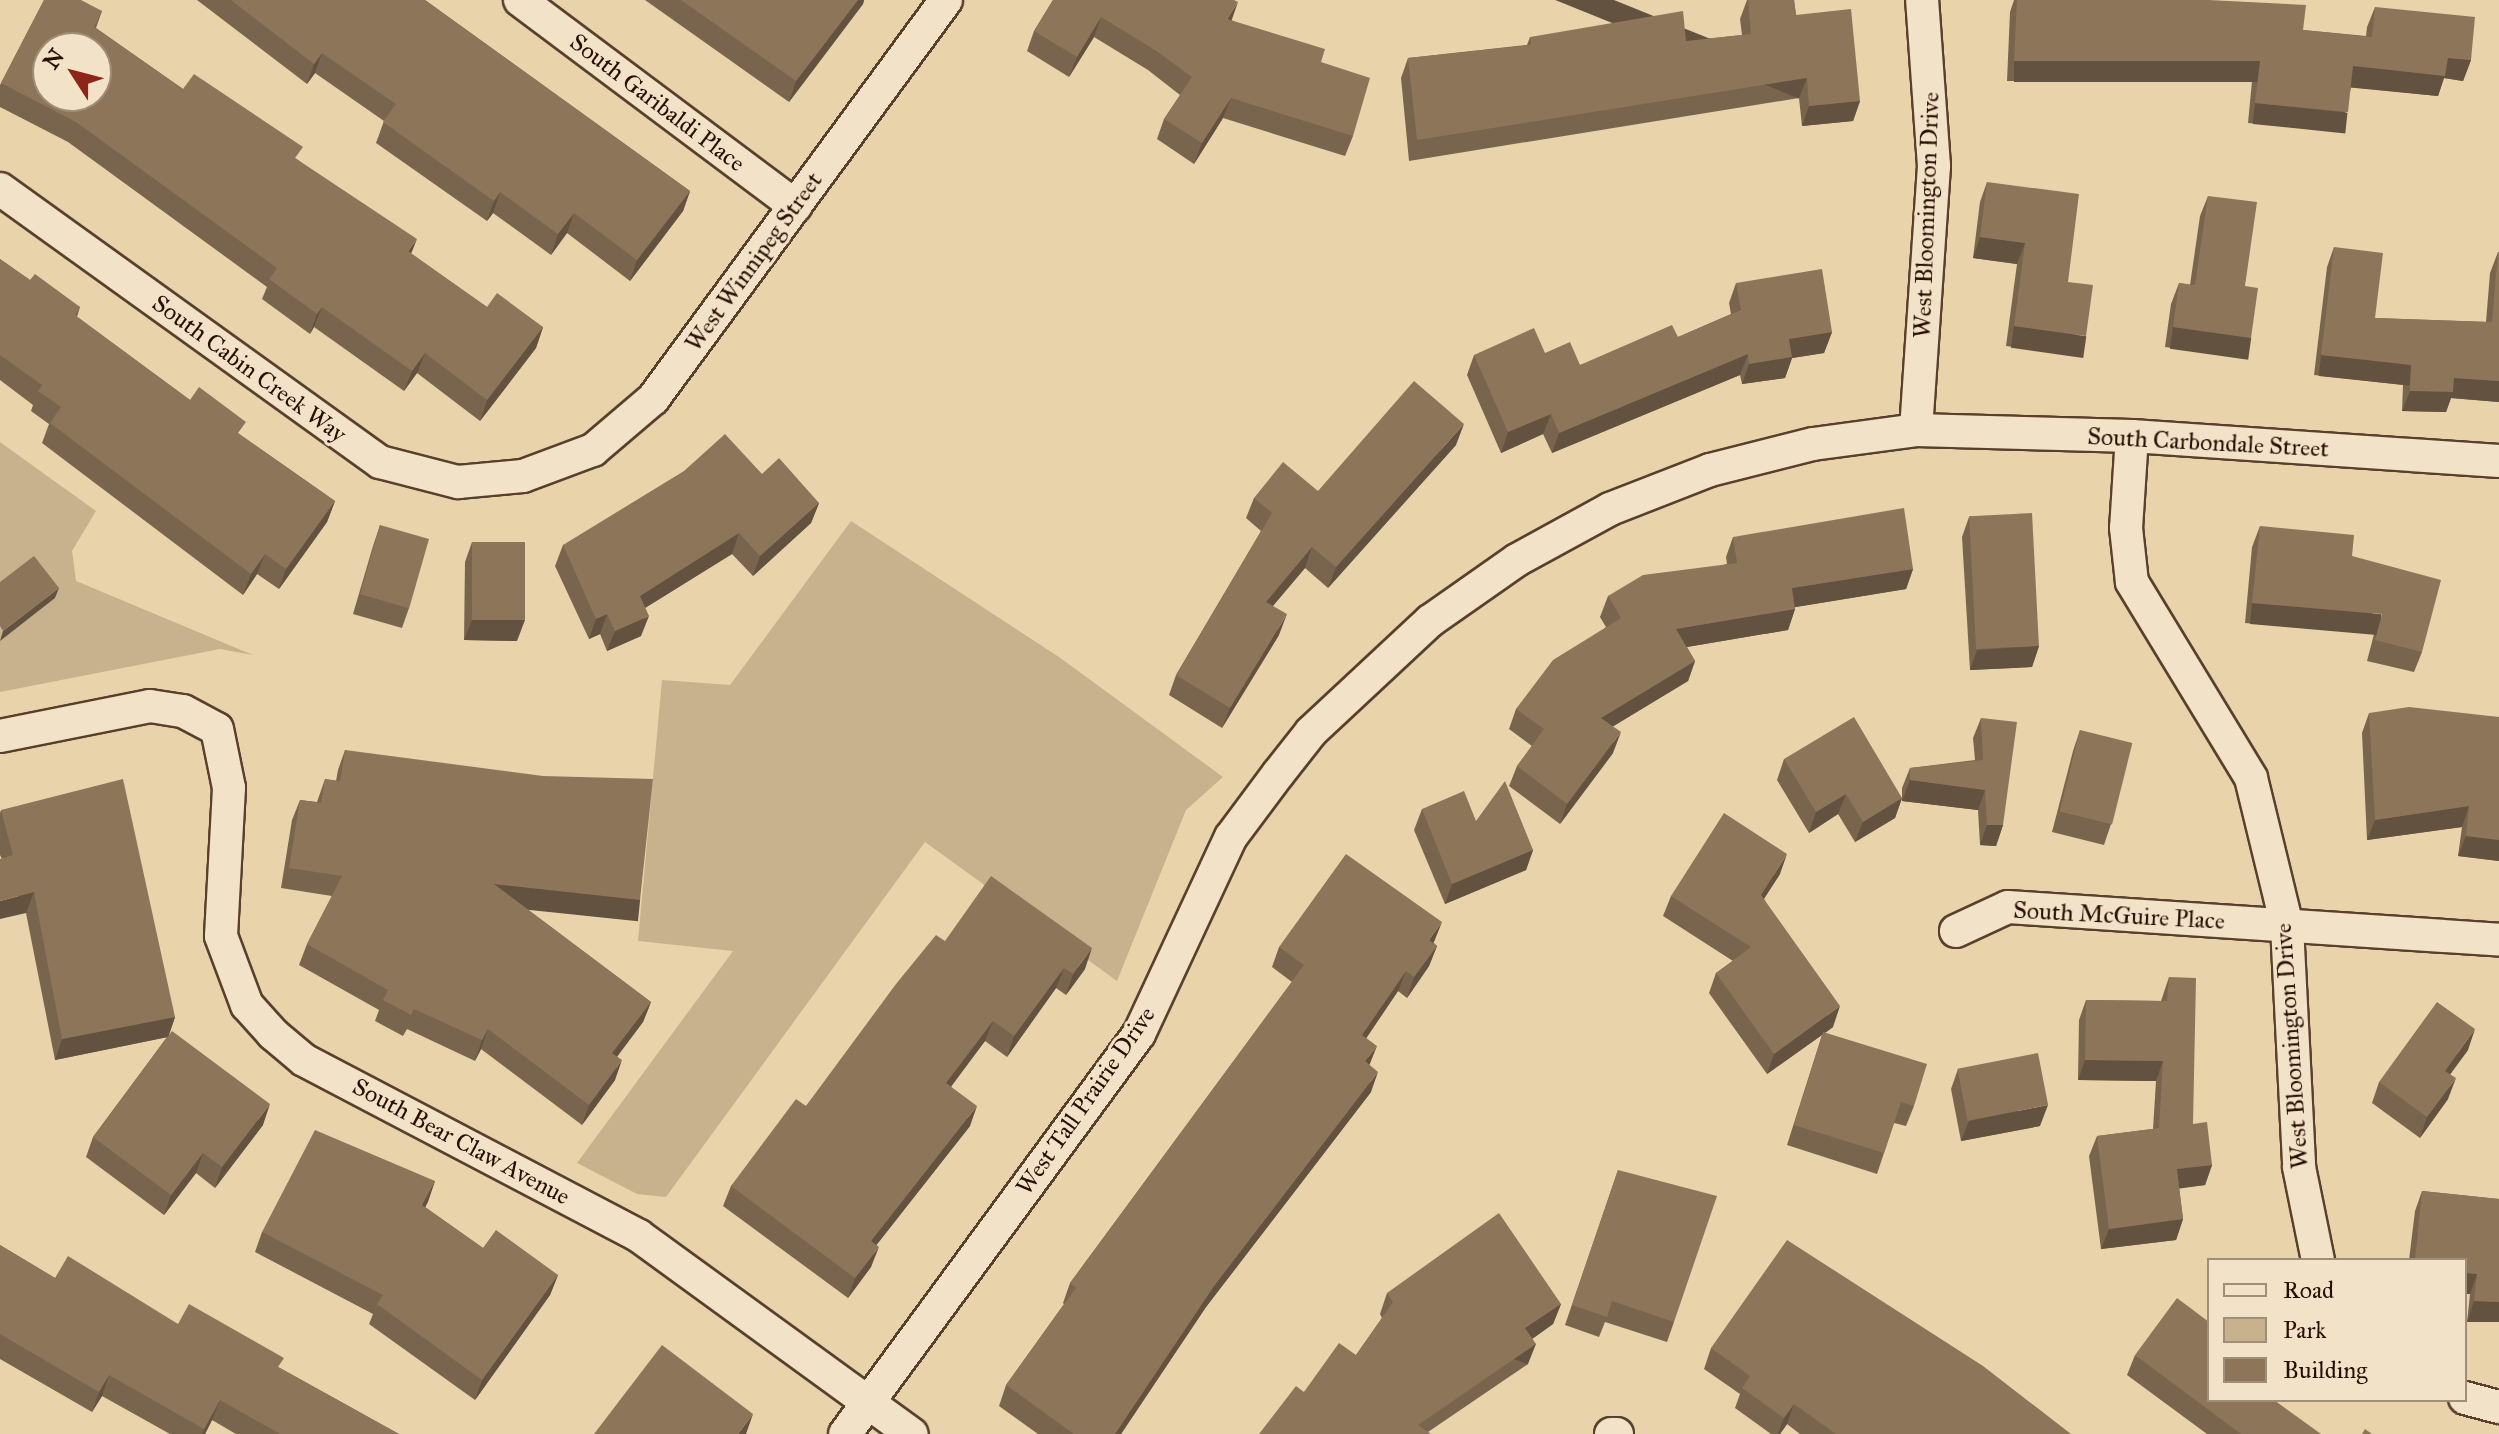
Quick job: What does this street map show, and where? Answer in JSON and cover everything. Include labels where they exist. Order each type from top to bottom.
[{"type":"street","name":"South Garibaldi Place","points":[[520,0],[795,206]]},
{"type":"street","name":"West Winnipeg Street","points":[[523,476],[558,467],[625,427],[795,206],[946,0]]},
{"type":"street","name":"West Bloomington Drive","points":[[1916,430],[1934,153],[1922,0]]},
{"type":"street","name":"South Cabin Creek Way","points":[[0,189],[380,462],[458,482],[523,476]]},
{"type":"street","name":"South Carbondale Street","points":[[1364,683],[1430,621],[1517,560],[1610,509],[1710,470],[1813,444],[1916,430],[2132,436],[2499,461]]},
{"type":"street","name":"West Bloomington Drive","points":[[2132,436],[2126,528],[2132,582],[2251,778],[2287,926],[2299,1167],[2318,1258]]},
{"type":"street","name":"West Tall Prairie Drive","points":[[845,1434],[1139,1034],[1231,837],[1311,732],[1364,683]]},
{"type":"street","name":"South Bear Claw Avenue","points":[[0,736],[150,706],[183,711],[217,729],[229,788],[221,936],[247,1005],[273,1034],[304,1060],[639,1236],[912,1434]]},
{"type":"street","name":"South McGuire Place","points":[[1956,931],[2008,907],[2499,940]]},
{"type":"street","points":[[2467,1399],[2499,1407]]},
{"type":"green space","points":[[0,442],[96,511],[72,551],[76,581],[253,655],[220,649],[0,692]]},
{"type":"green space","points":[[851,521],[1059,657],[1223,777],[1186,810],[1117,981],[925,842],[666,1197],[637,1194],[577,1163],[733,951],[638,941],[662,680],[730,685]]},
{"type":"building","points":[[44,0],[81,0],[102,11],[94,27],[101,32],[32,32],[32,99],[1,83]]},
{"type":"building","points":[[231,0],[425,0],[690,191],[637,260],[574,213],[558,234],[500,192],[494,201],[383,122],[396,104],[322,53],[314,64]]},
{"type":"building","points":[[681,0],[858,0],[796,81]]},
{"type":"building","points":[[1053,0],[1234,0],[1238,2],[1227,19],[1325,49],[1321,62],[1370,78],[1353,136],[1231,98],[1202,143],[1164,119],[1192,77],[1101,17],[1077,57],[1034,31]]},
{"type":"building","points":[[1748,0],[1794,0],[1796,15],[1851,9],[1860,101],[1809,106],[1807,78],[1417,140],[1408,58],[1531,45],[1530,37],[1683,11],[1686,41],[1751,34]]},
{"type":"building","points":[[2017,0],[2208,0],[2306,5],[2303,30],[2372,37],[2375,7],[2475,17],[2471,60],[2448,58],[2445,76],[2353,66],[2348,112],[2255,103],[2260,61],[2014,61]]},
{"type":"building","points":[[112,40],[183,89],[194,74],[303,147],[295,158],[417,239],[408,251],[487,307],[497,293],[543,327],[487,400],[425,353],[412,371],[322,307],[317,314],[269,279],[277,268],[76,122],[57,112],[112,112]]},
{"type":"building","points":[[1987,182],[2079,194],[2068,282],[2093,285],[2086,336],[2014,326],[2025,243],[1980,237]]},
{"type":"building","points":[[2208,196],[2257,202],[2245,286],[2258,288],[2251,338],[2173,327],[2179,283],[2195,285]]},
{"type":"building","points":[[2334,247],[2383,253],[2375,318],[2492,322],[2499,252],[2499,381],[2454,378],[2453,392],[2410,391],[2411,365],[2321,355]]},
{"type":"building","points":[[0,259],[30,280],[35,274],[80,307],[75,315],[190,400],[199,387],[246,422],[238,433],[335,501],[286,569],[265,554],[251,574],[50,423],[61,407],[38,391],[42,385],[0,355]]},
{"type":"building","points":[[1822,269],[1832,332],[1789,339],[1792,357],[1749,364],[1748,354],[1559,433],[1551,414],[1508,432],[1474,355],[1534,328],[1545,353],[1570,342],[1580,365],[1672,325],[1678,337],[1741,310],[1736,283]]},
{"type":"building","points":[[1414,381],[1464,424],[1336,567],[1312,547],[1266,602],[1287,614],[1230,708],[1176,675],[1272,513],[1254,498],[1283,462],[1318,491]]},
{"type":"building","points":[[725,434],[762,474],[779,458],[819,503],[760,556],[739,533],[640,596],[649,616],[615,631],[607,614],[596,619],[563,545],[684,471]]},
{"type":"building","points":[[1904,508],[1913,569],[1792,588],[1795,609],[1676,629],[1695,661],[1601,718],[1621,732],[1567,804],[1517,766],[1544,729],[1516,709],[1553,660],[1621,618],[1608,596],[1643,575],[1737,563],[1733,537]]},
{"type":"building","points":[[2032,513],[2039,646],[1976,649],[1969,516]]},
{"type":"building","points":[[380,525],[429,539],[409,608],[360,594]]},
{"type":"building","points":[[2260,526],[2354,535],[2352,556],[2441,580],[2422,652],[2375,640],[2382,614],[2252,603]]},
{"type":"building","points":[[472,542],[525,542],[525,620],[472,620]]},
{"type":"building","points":[[34,556],[59,588],[3,631],[0,626],[0,582]]},
{"type":"building","points":[[2409,707],[2499,717],[2499,840],[2466,836],[2469,806],[2375,820],[2369,713]]},
{"type":"building","points":[[1854,717],[1902,798],[1863,822],[1846,794],[1816,812],[1784,759]]},
{"type":"building","points":[[1981,718],[2017,722],[2003,825],[1987,825],[1985,790],[1910,780],[1910,768],[1983,760]]},
{"type":"building","points":[[2080,730],[2132,743],[2112,825],[2060,812]]},
{"type":"building","points":[[345,750],[543,776],[653,779],[640,900],[494,884],[651,1002],[612,1053],[622,1060],[589,1105],[488,1029],[482,1040],[414,1009],[411,1015],[383,1000],[388,990],[307,944],[342,876],[289,868],[300,800],[321,803],[325,779],[340,781]]},
{"type":"building","points":[[123,779],[175,1017],[62,1039],[34,892],[0,901],[0,859],[13,855],[1,810]]},
{"type":"building","points":[[1505,781],[1533,850],[1452,884],[1422,809],[1464,791],[1476,821]]},
{"type":"building","points":[[1724,813],[1787,854],[1761,895],[1840,1006],[1774,1054],[1716,973],[1751,947],[1671,896]]},
{"type":"building","points":[[1346,854],[1442,922],[1429,940],[1437,946],[1414,977],[1406,971],[1362,1035],[1377,1046],[1365,1061],[1378,1072],[1214,1286],[1115,1434],[1074,1434],[1006,1385],[1076,1288],[1070,1283],[1304,965],[1279,947]]},
{"type":"building","points":[[991,876],[1092,948],[1073,974],[1064,968],[1014,1036],[993,1021],[946,1083],[977,1106],[871,1241],[879,1247],[855,1278],[731,1186],[796,1099],[806,1106],[936,935],[945,941]]},
{"type":"building","points":[[2169,977],[2196,978],[2193,1124],[2207,1122],[2212,1165],[2177,1169],[2183,1219],[2109,1229],[2097,1136],[2159,1128],[2163,1061],[2085,1060],[2086,1000],[2167,1001]]},
{"type":"building","points":[[2437,1002],[2475,1029],[2445,1071],[2456,1078],[2427,1117],[2379,1082]]},
{"type":"building","points":[[172,1031],[270,1104],[222,1167],[203,1153],[171,1195],[93,1137]]},
{"type":"building","points":[[1823,1032],[1927,1064],[1914,1106],[1901,1102],[1884,1153],[1794,1125]]},
{"type":"building","points":[[2038,1053],[2048,1105],[1968,1121],[1958,1069]]},
{"type":"building","points":[[315,1130],[435,1181],[422,1205],[483,1248],[496,1230],[558,1275],[482,1380],[377,1304],[383,1295],[262,1232]]},
{"type":"building","points":[[1618,1170],[1717,1196],[1674,1322],[1612,1301],[1607,1317],[1572,1305]]},
{"type":"building","points":[[2422,1191],[2499,1199],[2499,1302],[2474,1301],[2477,1274],[2467,1273],[2467,1258],[2415,1258]]},
{"type":"building","points":[[1499,1213],[1561,1304],[1525,1328],[1536,1344],[1418,1425],[1431,1434],[1259,1434],[1296,1386],[1304,1392],[1339,1343],[1356,1355],[1393,1302],[1387,1293]]},
{"type":"building","points":[[1787,1240],[1983,1366],[2071,1434],[1836,1434],[1794,1404],[1784,1418],[1742,1388],[1750,1376],[1711,1348]]},
{"type":"building","points":[[0,1245],[55,1278],[68,1256],[178,1324],[189,1304],[284,1358],[278,1367],[399,1434],[280,1434],[220,1400],[204,1429],[109,1375],[99,1392],[0,1334]]},
{"type":"building","points":[[2177,1298],[2207,1320],[2207,1402],[2277,1402],[2321,1434],[2241,1434],[2135,1355]]},
{"type":"building","points":[[662,1345],[753,1414],[738,1434],[594,1434]]}]
